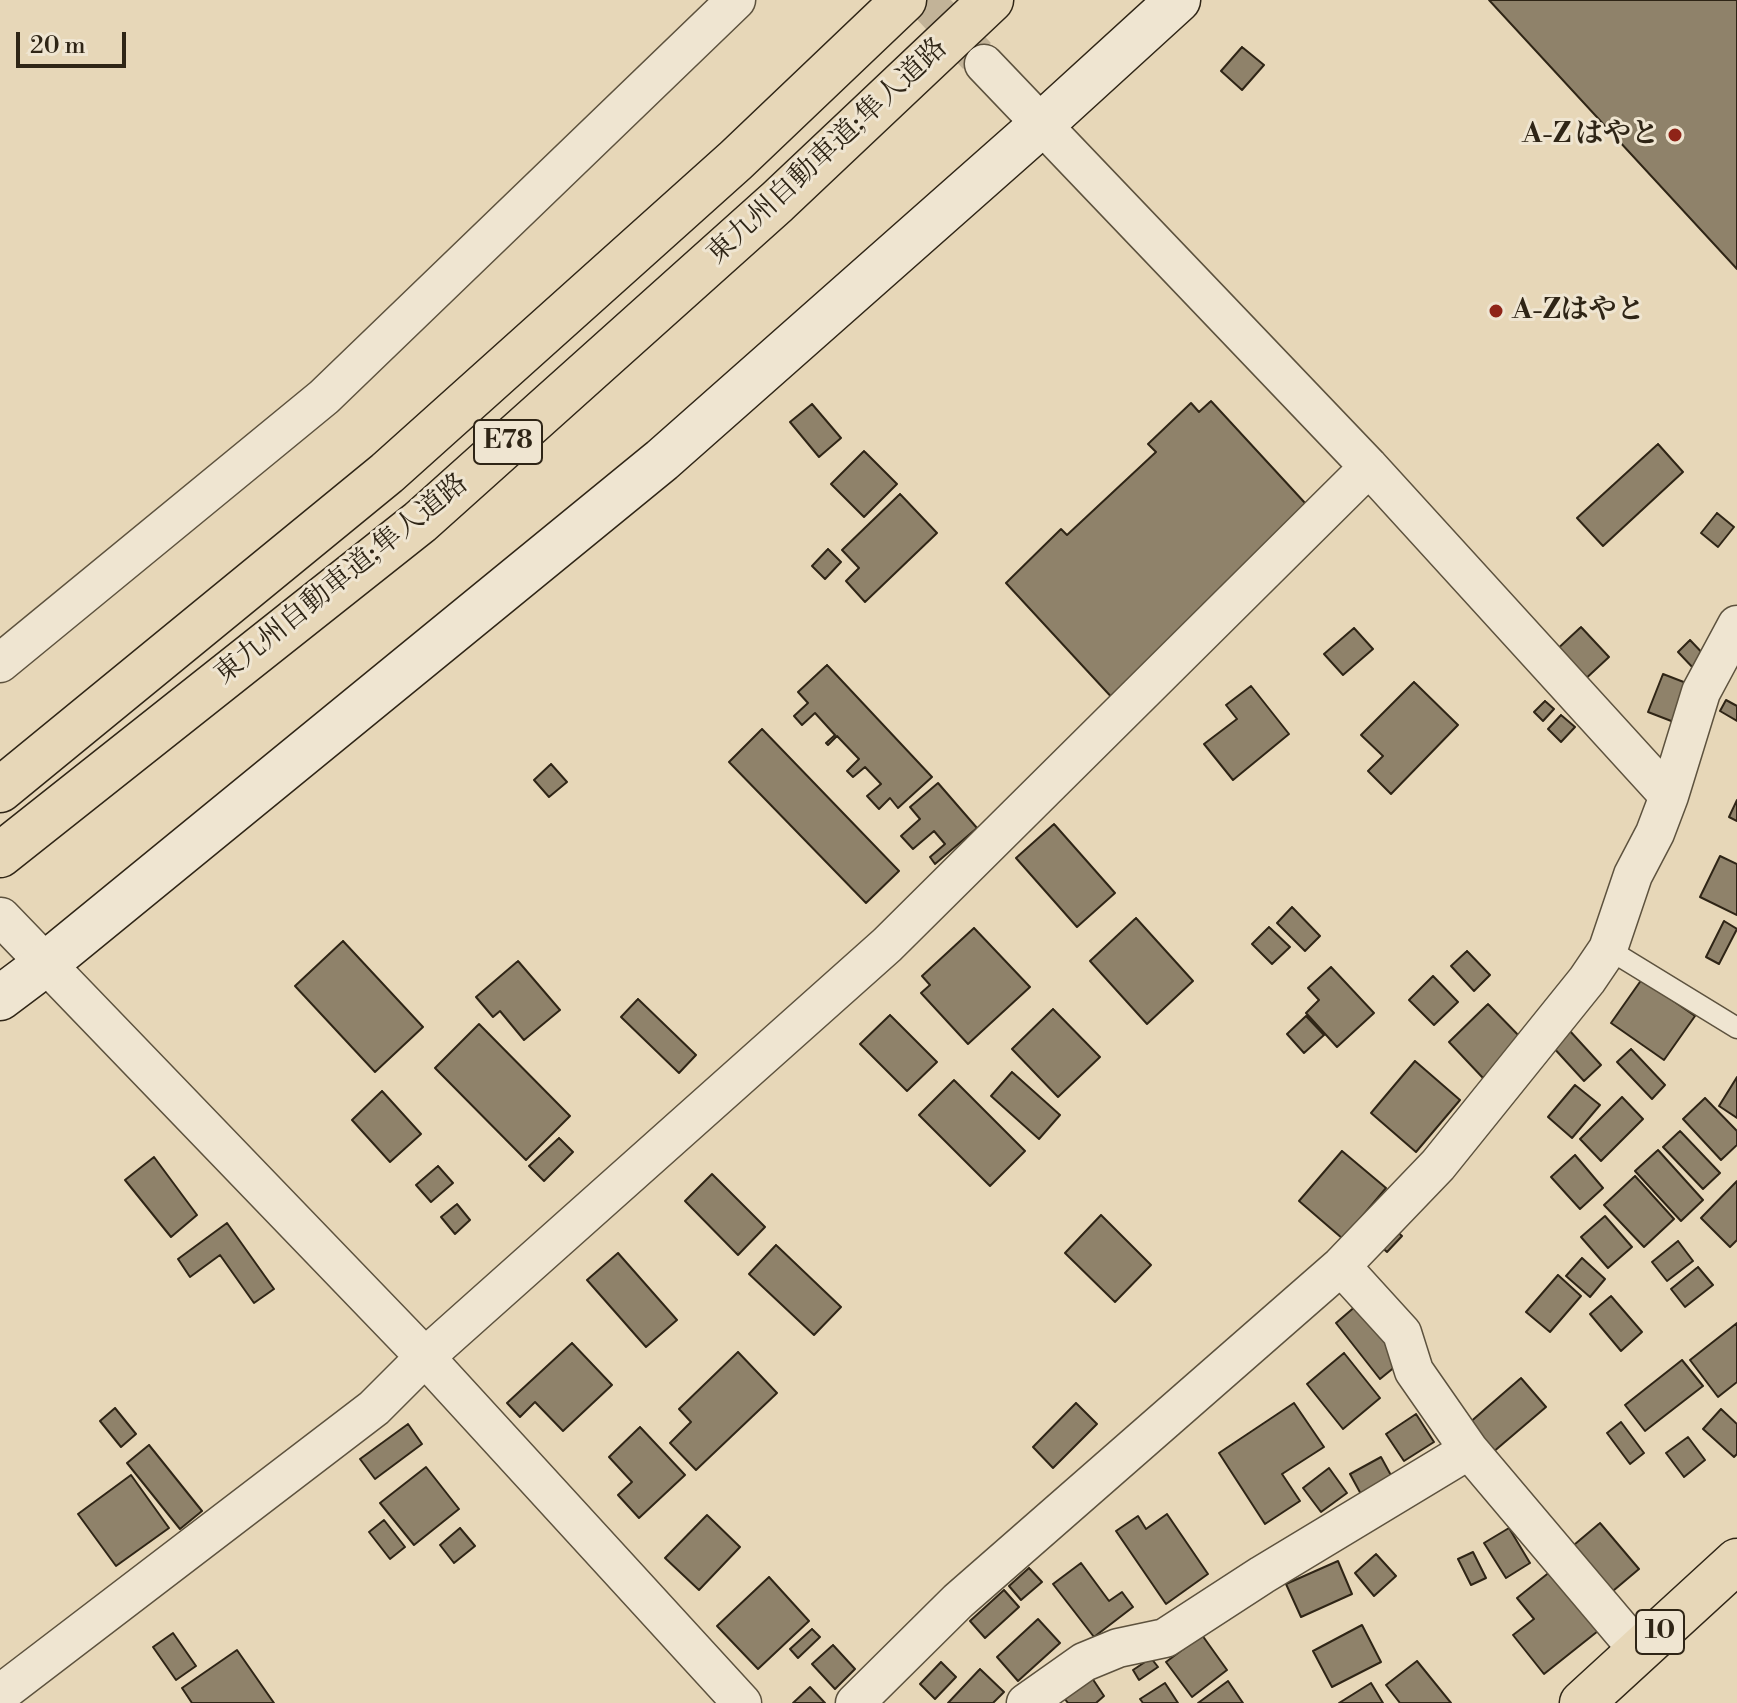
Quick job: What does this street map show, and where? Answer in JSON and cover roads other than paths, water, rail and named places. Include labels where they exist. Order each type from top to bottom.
[{"type":"highway","name":"東九州自動車道;隼人道路","points":[[0,790],[387,473],[736,160],[904,0]]},
{"type":"highway","name":"東九州自動車道;隼人道路","points":[[0,855],[420,522],[777,202],[991,0]]},
{"type":"highway","name":"10","points":[[1582,1703],[1737,1561]]},
{"type":"street","points":[[0,663],[324,397],[736,0]]},
{"type":"street","points":[[0,998],[662,460],[1178,0]]},
{"type":"street","points":[[984,64],[1369,467],[1669,796]]},
{"type":"street","points":[[0,1694],[374,1408],[425,1357],[887,945],[1369,467]]},
{"type":"street","points":[[855,1703],[958,1601],[1341,1266],[1438,1165],[1587,980],[1608,949],[1633,875],[1655,833],[1669,796],[1701,692],[1737,625]]},
{"type":"street","points":[[1,917],[48,962],[425,1357],[742,1703]]},
{"type":"street","points":[[1341,1266],[1402,1333],[1414,1371],[1469,1450],[1639,1651]]},
{"type":"street","points":[[1026,1703],[1084,1662],[1118,1648],[1165,1638],[1262,1575],[1469,1450]]},
{"type":"lane","points":[[1608,949],[1737,1028]]},
{"type":"tunnel","points":[[925,0],[977,56]]},
{"type":"place","name":"A-Z はやと","points":[[1675,135]]},
{"type":"place","name":"A-Zはやと","points":[[1496,311]]}]
